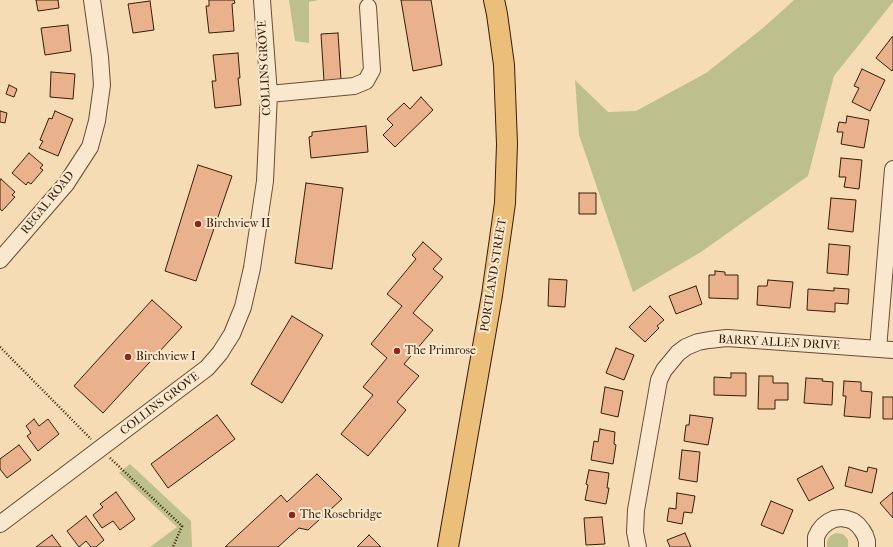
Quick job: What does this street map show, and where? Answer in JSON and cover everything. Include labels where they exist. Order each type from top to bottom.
[{"type":"main road","name":"PORTLAND STREET","points":[[448,547],[492,295],[505,203],[507,144],[504,64],[494,0]]},
{"type":"street","name":"REGAL ROAD","points":[[0,260],[66,184],[90,147],[97,121],[102,85],[100,57],[92,0]]},
{"type":"street","name":"COLLINS GROVE","points":[[0,524],[208,368],[232,334],[243,307],[253,260],[265,181],[269,94],[262,0]]},
{"type":"street","points":[[269,94],[354,86],[366,81],[372,70],[368,7]]},
{"type":"street","points":[[886,349],[893,169]]},
{"type":"street","name":"BARRY ALLEN DRIVE","points":[[638,547],[635,532],[636,510],[659,380],[664,370],[678,353],[698,342],[727,338],[886,349]]},
{"type":"street","points":[[816,547],[816,538],[823,526],[834,519],[841,518],[853,521],[858,525],[865,535],[867,547]]},
{"type":"path","points":[[0,347],[100,448],[182,526],[173,547]]},
{"type":"green space","points":[[289,0],[319,0],[309,2],[309,43],[295,41]]},
{"type":"green space","points":[[794,0],[893,0],[893,2],[834,76],[808,176],[701,252],[633,292],[579,135],[575,80],[608,112],[636,111],[706,73],[763,28]]},
{"type":"green space","points":[[130,464],[191,521],[192,547],[150,547],[177,527],[119,473]]},
{"type":"green space","points":[[836,533],[843,534],[846,537],[848,540],[848,547],[827,547],[828,539]]},
{"type":"building","points":[[36,0],[58,0],[59,8],[38,11]]},
{"type":"building","points":[[209,0],[234,0],[235,3],[232,4],[234,31],[209,33],[206,6],[209,6]]},
{"type":"building","points":[[401,0],[431,0],[442,65],[413,71]]},
{"type":"building","points":[[150,1],[154,30],[133,33],[128,4]]},
{"type":"building","points":[[68,25],[71,51],[45,55],[41,28]]},
{"type":"building","points":[[338,33],[341,80],[324,81],[321,34]]},
{"type":"building","points":[[892,37],[893,69],[892,71],[876,58]]},
{"type":"building","points":[[238,53],[240,78],[238,78],[241,105],[215,108],[212,81],[216,81],[213,55]]},
{"type":"building","points":[[862,69],[885,80],[870,111],[852,102],[859,88],[854,86]]},
{"type":"building","points":[[51,72],[75,74],[73,99],[50,97]]},
{"type":"building","points":[[9,85],[17,89],[14,97],[6,94]]},
{"type":"building","points":[[421,97],[433,110],[395,147],[383,135],[393,125],[387,119],[404,103],[410,109]]},
{"type":"building","points":[[0,111],[7,113],[5,123],[0,122]]},
{"type":"building","points":[[55,111],[73,119],[58,156],[39,148],[43,141],[40,140],[49,118],[52,119]]},
{"type":"building","points":[[847,116],[869,120],[864,148],[841,144],[843,132],[837,132],[839,122],[846,123]]},
{"type":"building","points":[[366,126],[368,152],[311,158],[309,137],[312,136],[312,132]]},
{"type":"building","points":[[29,153],[43,165],[40,168],[43,170],[31,184],[28,182],[26,185],[12,173]]},
{"type":"building","points":[[841,158],[862,160],[859,189],[844,187],[846,177],[839,177]]},
{"type":"building","name":"Birchview II","points":[[198,165],[232,176],[196,281],[165,271]]},
{"type":"building","points":[[1,179],[15,192],[12,195],[15,197],[2,211],[0,209]]},
{"type":"building","points":[[306,183],[343,188],[332,269],[295,263]]},
{"type":"building","points":[[579,193],[596,193],[596,214],[579,214]]},
{"type":"building","points":[[831,198],[856,200],[853,232],[828,229]]},
{"type":"building","name":"The Primrose","points":[[423,242],[442,259],[433,269],[443,277],[413,313],[433,330],[404,364],[419,376],[397,402],[406,410],[368,456],[341,434],[373,395],[363,387],[387,358],[371,344],[402,306],[387,294],[416,259],[412,255]]},
{"type":"building","points":[[829,244],[850,246],[848,275],[827,273]]},
{"type":"building","points":[[715,271],[725,272],[725,275],[738,275],[738,299],[709,298],[709,275],[715,275]]},
{"type":"building","points":[[549,279],[567,280],[565,307],[548,306]]},
{"type":"building","points":[[768,280],[793,282],[790,308],[757,305],[758,286],[767,286]]},
{"type":"building","points":[[696,286],[702,304],[676,314],[669,296]]},
{"type":"building","points":[[834,288],[849,289],[848,304],[835,303],[835,312],[807,310],[808,289],[834,291]]},
{"type":"building","name":"Birchview I","points":[[152,300],[182,327],[103,413],[74,386]]},
{"type":"building","points":[[650,306],[664,320],[657,326],[659,328],[645,342],[629,327]]},
{"type":"building","points":[[292,316],[323,335],[282,403],[251,384]]},
{"type":"building","points":[[616,348],[634,355],[624,380],[606,373]]},
{"type":"building","points":[[731,373],[746,373],[746,396],[714,395],[714,377],[731,378]]},
{"type":"building","points":[[759,376],[773,376],[773,383],[788,383],[788,400],[775,400],[775,409],[758,409]]},
{"type":"building","points":[[806,378],[823,379],[822,381],[833,382],[832,405],[804,403]]},
{"type":"building","points":[[844,381],[861,382],[861,391],[872,392],[870,418],[844,416],[846,396],[843,396]]},
{"type":"building","points":[[605,387],[623,391],[618,417],[601,413]]},
{"type":"building","points":[[883,397],[893,397],[893,419],[883,419]]},
{"type":"building","points":[[217,415],[235,439],[168,488],[151,464]]},
{"type":"building","points":[[690,415],[713,418],[708,445],[684,441],[686,425],[689,425]]},
{"type":"building","points":[[34,419],[39,426],[48,419],[59,434],[38,451],[27,436],[31,433],[26,426]]},
{"type":"building","points":[[600,429],[615,432],[614,444],[616,445],[613,464],[591,460],[594,441],[598,442]]},
{"type":"building","points":[[19,445],[31,460],[7,478],[0,469],[0,459]]},
{"type":"building","points":[[682,450],[700,452],[697,482],[679,479]]},
{"type":"building","points":[[822,466],[834,488],[809,501],[797,479]]},
{"type":"building","points":[[849,467],[867,472],[868,467],[877,469],[872,493],[845,486]]},
{"type":"building","points":[[589,470],[609,473],[607,488],[609,488],[606,504],[585,500]]},
{"type":"building","name":"The Rosebridge","points":[[317,474],[342,499],[308,530],[299,528],[278,547],[225,547],[281,495],[287,502]]},
{"type":"building","points":[[116,492],[135,519],[120,530],[113,521],[102,528],[93,515],[103,507],[100,504]]},
{"type":"building","points":[[893,492],[893,518],[880,503]]},
{"type":"building","points":[[677,493],[695,496],[692,513],[684,512],[682,524],[667,521],[669,508],[676,509]]},
{"type":"building","points":[[771,501],[793,510],[783,534],[761,525]]},
{"type":"building","points":[[86,516],[104,540],[96,547],[91,547],[86,541],[79,547],[67,531]]},
{"type":"building","points":[[602,517],[605,544],[586,545],[584,518]]},
{"type":"building","points":[[685,533],[691,547],[670,547],[667,540]]},
{"type":"building","points":[[52,535],[61,547],[36,547]]},
{"type":"building","points":[[369,535],[381,547],[357,547]]},
{"type":"place","name":"Birchview II","points":[[198,224]]},
{"type":"place","name":"The Primrose","points":[[397,351]]},
{"type":"place","name":"Birchview I","points":[[128,357]]},
{"type":"place","name":"The Rosebridge","points":[[292,515]]}]
